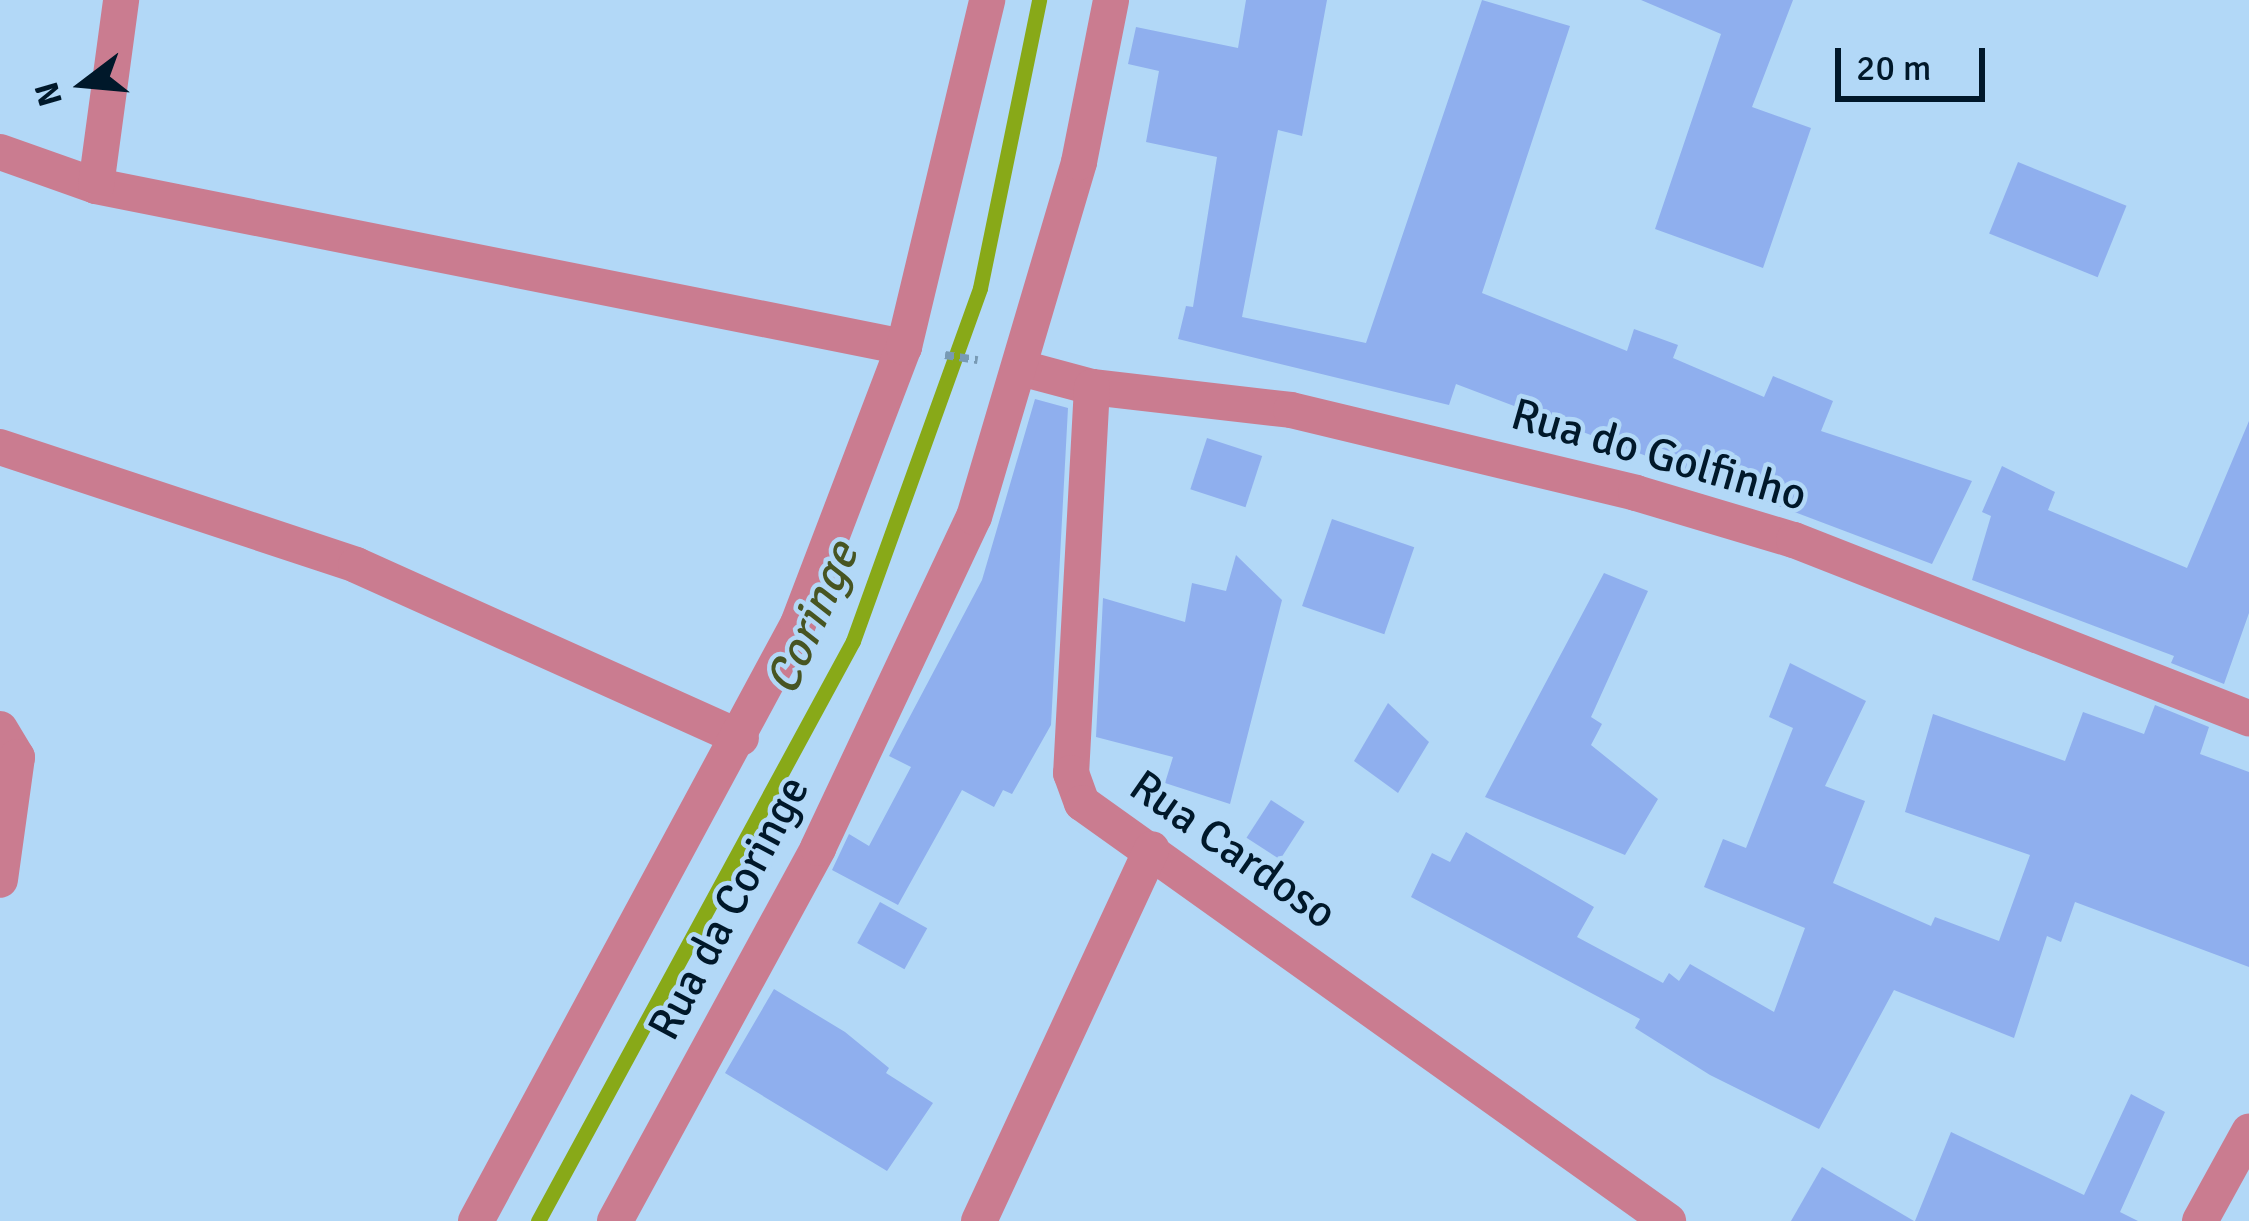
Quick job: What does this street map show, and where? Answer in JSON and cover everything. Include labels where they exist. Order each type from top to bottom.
[{"type":"street","points":[[96,186],[122,0]]},
{"type":"street","points":[[476,1221],[741,738],[798,624],[904,347],[987,0]]},
{"type":"street","name":"Rua da Coringe","points":[[615,1221],[906,674],[974,517],[1079,162],[1111,0]]},
{"type":"street","points":[[0,152],[96,186],[904,347]]},
{"type":"street","name":"Rua do Golfinho","points":[[1021,368],[1092,387],[1291,410],[1636,493],[1794,541],[2249,718]]},
{"type":"street","name":"Rua Cardoso","points":[[1092,387],[1074,790],[1668,1221]]},
{"type":"street","points":[[0,447],[356,565],[741,738]]},
{"type":"street","points":[[0,729],[17,757],[0,880]]},
{"type":"street","points":[[979,1221],[1153,849]]},
{"type":"street","points":[[2200,1221],[2249,1132]]},
{"type":"path","points":[[904,347],[1021,368]]},
{"type":"building","points":[[1246,0],[1327,0],[1302,136],[1278,130],[1242,317],[1366,343],[1482,0],[1570,26],[1482,293],[1627,351],[1634,329],[1678,345],[1673,358],[1764,397],[1773,376],[1833,401],[1821,431],[1972,481],[1932,564],[1456,384],[1449,405],[1178,339],[1186,306],[1193,307],[1217,157],[1146,142],[1159,71],[1128,64],[1136,27],[1238,48]]},
{"type":"building","points":[[1641,0],[1793,0],[1752,107],[1811,128],[1763,268],[1655,229],[1721,34]]},
{"type":"building","points":[[2018,162],[2126,206],[2098,277],[1989,233]]},
{"type":"building","points":[[1035,399],[1068,408],[1051,725],[1012,794],[1003,790],[994,807],[962,790],[898,905],[832,870],[849,834],[869,846],[911,767],[889,756],[982,580]]},
{"type":"building","points":[[2249,421],[2249,613],[2224,684],[2171,663],[2174,656],[1972,580],[1991,516],[1982,512],[2002,466],[2055,492],[2048,510],[2187,568]]},
{"type":"building","points":[[1207,438],[1262,456],[1245,507],[1190,489]]},
{"type":"building","points":[[1332,519],[1414,547],[1384,634],[1302,606]]},
{"type":"building","points":[[1236,555],[1282,600],[1230,804],[1165,783],[1173,757],[1096,737],[1103,598],[1185,622],[1192,583],[1226,591]]},
{"type":"building","points":[[1604,573],[1648,591],[1591,717],[1602,724],[1591,745],[1658,799],[1625,855],[1485,797]]},
{"type":"building","points":[[1790,663],[1866,701],[1825,786],[1865,801],[1833,883],[1931,926],[1935,917],[1999,941],[2030,855],[1905,812],[1933,714],[2065,761],[2083,712],[2144,734],[2155,705],[2209,727],[2200,754],[2249,772],[2249,967],[2075,902],[2061,942],[2047,936],[2014,1038],[1894,990],[1819,1129],[1710,1075],[1635,1028],[1640,1019],[1411,897],[1432,853],[1450,862],[1466,832],[1594,907],[1577,937],[1663,983],[1669,973],[1679,981],[1690,964],[1774,1012],[1805,928],[1704,887],[1723,839],[1746,848],[1793,728],[1769,717]]},
{"type":"building","points":[[1388,703],[1429,742],[1398,793],[1354,761]]},
{"type":"building","points":[[1271,800],[1305,822],[1280,860],[1246,838]]},
{"type":"building","points":[[880,902],[927,928],[904,969],[857,943]]},
{"type":"building","points":[[774,989],[845,1032],[889,1068],[886,1073],[933,1103],[887,1171],[725,1073]]},
{"type":"building","points":[[2131,1094],[2165,1112],[2120,1212],[2138,1221],[1915,1221],[1951,1132],[2084,1195]]},
{"type":"building","points":[[1822,1167],[1914,1221],[1791,1221]]},
{"type":"waterway","name":"Coringe","points":[[538,1221],[853,641],[980,288],[1039,0]]}]
